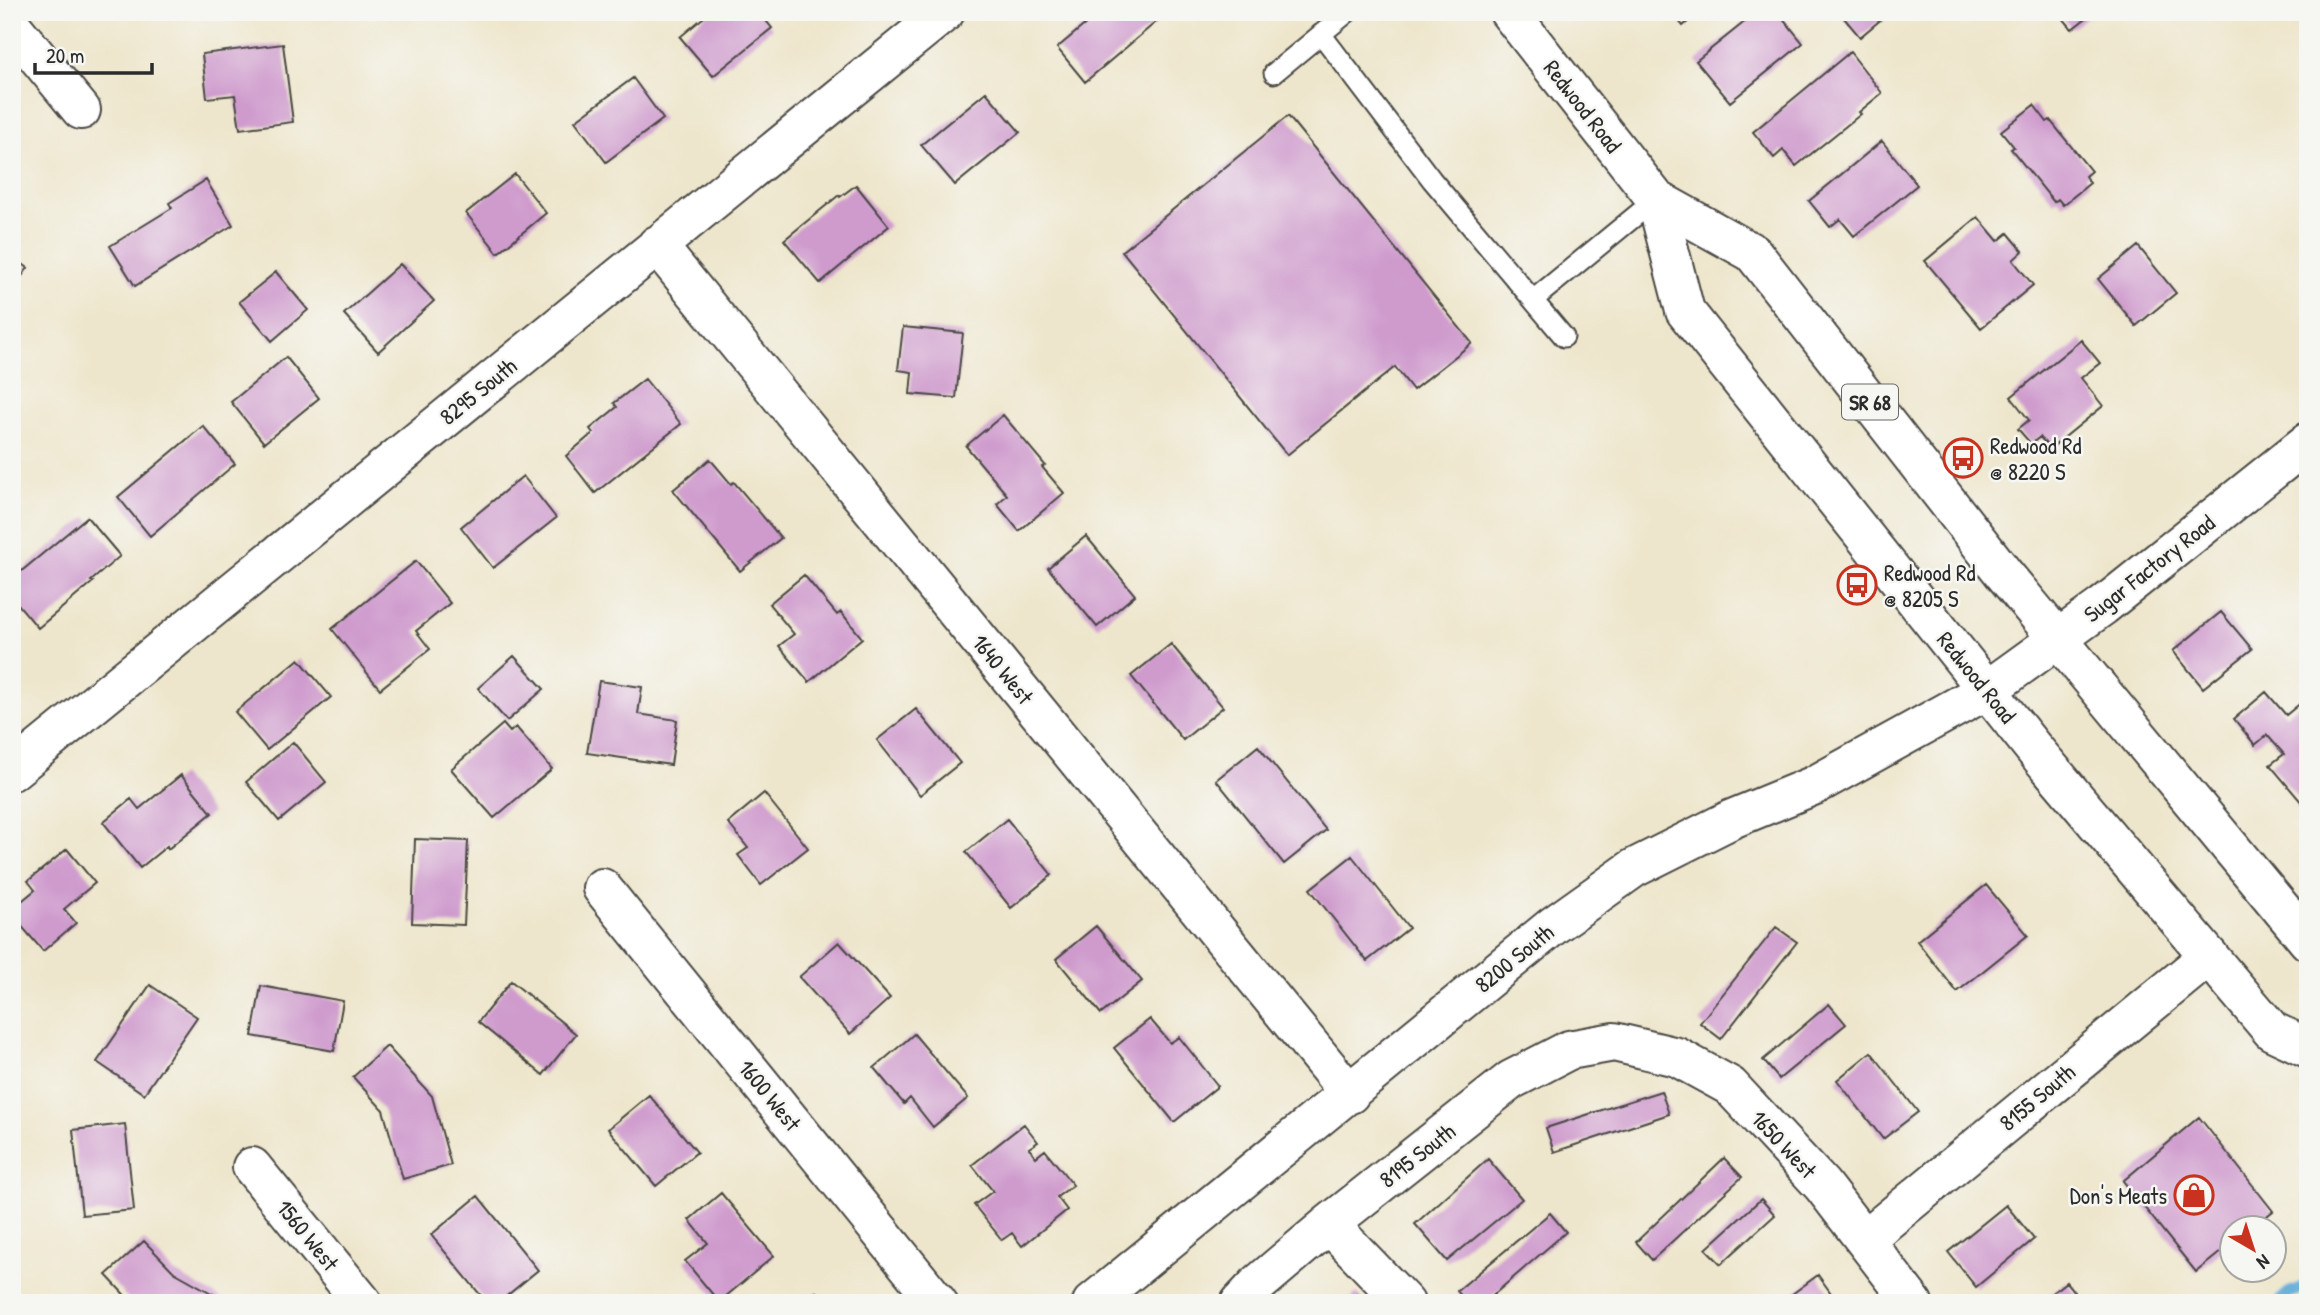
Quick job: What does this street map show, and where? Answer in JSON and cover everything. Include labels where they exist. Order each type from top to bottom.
[{"type":"street","name":"8295 South","points":[[12,771],[945,12]]},
{"type":"street","name":"Redwood Road","points":[[1509,12],[1656,199],[1753,253],[2056,638],[2308,942]]},
{"type":"street","points":[[12,26],[81,110]]},
{"type":"street","name":"Redwood Road","points":[[1656,199],[1685,311],[1987,690],[2208,956],[2272,1031],[2308,1048]]},
{"type":"street","name":"1640 West","points":[[657,245],[1350,1094]]},
{"type":"street","name":"Sugar Factory Road","points":[[1987,690],[2103,606],[2308,442]]},
{"type":"street","name":"8200 South","points":[[1092,1303],[1554,925],[1634,867],[1732,819],[1815,785],[1987,690]]},
{"type":"street","name":"1600 West","points":[[602,888],[938,1303]]},
{"type":"street","name":"8155 South","points":[[1865,1239],[2208,956]]},
{"type":"street","name":"1650 West","points":[[1614,1042],[1677,1057],[1730,1086],[1822,1185],[1913,1303]]},
{"type":"street","name":"8195 South","points":[[1240,1303],[1257,1285],[1329,1224],[1511,1080],[1569,1050],[1614,1042]]},
{"type":"street","name":"1560 West","points":[[252,1167],[363,1303]]},
{"type":"street","points":[[1329,1224],[1405,1303]]},
{"type":"lane","points":[[1274,73],[1348,12]]},
{"type":"lane","points":[[1321,34],[1432,180],[1564,337]]},
{"type":"lane","points":[[1533,300],[1656,199]]},
{"type":"building","points":[[710,12],[759,12],[772,28],[713,76],[680,37]]},
{"type":"building","points":[[1100,12],[1168,12],[1085,82],[1057,48]]},
{"type":"building","points":[[1672,12],[1699,12],[1683,26]]},
{"type":"building","points":[[1757,12],[1778,12],[1803,43],[1730,102],[1696,61]]},
{"type":"building","points":[[1850,12],[1890,12],[1860,37],[1844,18]]},
{"type":"building","points":[[2058,12],[2094,12],[2072,29]]},
{"type":"building","points":[[283,44],[293,122],[240,129],[235,95],[207,98],[202,54]]},
{"type":"building","points":[[1850,52],[1882,93],[1859,112],[1861,114],[1796,166],[1783,150],[1774,158],[1753,132]]},
{"type":"building","points":[[633,78],[663,119],[606,162],[575,121]]},
{"type":"building","points":[[986,92],[1020,132],[955,185],[921,145]]},
{"type":"building","points":[[2034,105],[2047,122],[2050,120],[2091,171],[2085,176],[2090,183],[2063,205],[2058,199],[2054,202],[2011,149],[2014,147],[2001,131]]},
{"type":"building","points":[[1288,116],[1472,343],[1413,390],[1395,367],[1287,455],[1122,251]]},
{"type":"building","points":[[1882,141],[1917,185],[1854,236],[1840,219],[1830,227],[1809,201]]},
{"type":"building","points":[[515,174],[546,213],[498,253],[466,213]]},
{"type":"building","points":[[206,180],[233,225],[135,286],[110,246],[172,208],[169,203]]},
{"type":"building","points":[[856,185],[889,226],[820,283],[784,240],[839,195],[840,197]]},
{"type":"building","points":[[1978,217],[1998,241],[2008,233],[2023,251],[2013,260],[2033,285],[1981,328],[1925,261]]},
{"type":"building","points":[[2138,246],[2176,293],[2136,326],[2098,279]]},
{"type":"building","points":[[12,256],[28,268],[12,289]]},
{"type":"building","points":[[400,264],[434,301],[378,352],[344,314]]},
{"type":"building","points":[[276,272],[308,310],[272,341],[239,302]]},
{"type":"building","points":[[903,327],[963,333],[956,398],[910,394],[912,372],[898,370]]},
{"type":"building","points":[[2081,340],[2100,363],[2081,378],[2103,406],[2050,449],[2040,437],[2031,444],[2018,429],[2029,420],[2011,397]]},
{"type":"building","points":[[286,357],[319,398],[264,443],[231,402]]},
{"type":"building","points":[[645,379],[681,424],[595,493],[566,456],[593,433],[590,429],[617,407],[614,403]]},
{"type":"building","points":[[1003,415],[1045,465],[1042,467],[1064,493],[1019,531],[997,504],[1007,495],[966,446]]},
{"type":"building","points":[[203,426],[235,464],[150,536],[118,497]]},
{"type":"building","points":[[710,459],[731,484],[734,482],[781,538],[740,571],[673,490]]},
{"type":"building","points":[[523,476],[556,518],[493,568],[461,527]]},
{"type":"building","points":[[87,517],[120,556],[38,628],[12,597],[12,579]]},
{"type":"building","points":[[1086,536],[1135,595],[1097,627],[1048,568]]},
{"type":"building","points":[[416,561],[450,603],[416,631],[430,649],[380,689],[332,629]]},
{"type":"building","points":[[804,575],[837,615],[841,612],[862,638],[809,682],[779,646],[794,634],[769,604]]},
{"type":"building","points":[[2221,612],[2252,649],[2203,688],[2173,651]]},
{"type":"building","points":[[1171,644],[1223,707],[1183,740],[1131,676]]},
{"type":"building","points":[[514,656],[544,689],[507,721],[478,688]]},
{"type":"building","points":[[299,659],[331,697],[267,750],[235,712]]},
{"type":"building","points":[[599,681],[642,687],[638,714],[677,720],[671,765],[587,753]]},
{"type":"building","points":[[2266,692],[2286,715],[2308,697],[2308,810],[2270,765],[2284,754],[2267,735],[2255,745],[2234,719]]},
{"type":"building","points":[[916,709],[960,763],[920,795],[877,740]]},
{"type":"building","points":[[503,724],[510,732],[516,727],[552,769],[494,818],[451,769]]},
{"type":"building","points":[[293,742],[326,782],[279,821],[246,782]]},
{"type":"building","points":[[1258,746],[1326,830],[1284,864],[1216,780]]},
{"type":"building","points":[[181,775],[212,813],[140,868],[103,822],[131,799],[139,809]]},
{"type":"building","points":[[764,793],[808,848],[761,885],[738,855],[748,848],[728,823]]},
{"type":"building","points":[[1007,819],[1052,875],[1011,908],[966,852]]},
{"type":"building","points":[[415,839],[468,841],[464,925],[412,923]]},
{"type":"building","points":[[67,849],[95,883],[64,909],[76,923],[43,951],[12,915],[12,909],[35,890],[28,881]]},
{"type":"building","points":[[1352,856],[1409,928],[1367,961],[1310,889]]},
{"type":"building","points":[[1986,885],[2028,935],[1957,992],[1917,941]]},
{"type":"building","points":[[1096,926],[1142,981],[1101,1014],[1056,959]]},
{"type":"building","points":[[1776,927],[1797,942],[1721,1039],[1700,1023]]},
{"type":"building","points":[[839,942],[890,998],[850,1034],[799,977]]},
{"type":"building","points":[[511,981],[576,1034],[543,1075],[478,1022]]},
{"type":"building","points":[[150,985],[197,1017],[144,1094],[97,1062]]},
{"type":"building","points":[[261,986],[343,1001],[334,1051],[252,1036]]},
{"type":"building","points":[[1829,1004],[1846,1024],[1779,1079],[1763,1060]]},
{"type":"building","points":[[1150,1019],[1170,1043],[1179,1037],[1218,1086],[1174,1122],[1114,1048]]},
{"type":"building","points":[[914,1034],[968,1098],[933,1127],[910,1098],[904,1104],[874,1068]]},
{"type":"building","points":[[387,1046],[432,1096],[451,1165],[403,1179],[383,1110],[353,1077]]},
{"type":"building","points":[[1871,1052],[1918,1112],[1883,1139],[1837,1080]]},
{"type":"building","points":[[1661,1091],[1669,1114],[1554,1152],[1546,1128]]},
{"type":"building","points":[[649,1095],[697,1152],[656,1186],[608,1129]]},
{"type":"building","points":[[2199,1117],[2273,1211],[2269,1214],[2218,1214],[2218,1254],[2196,1272],[2123,1181]]},
{"type":"building","points":[[125,1124],[134,1210],[82,1215],[73,1130]]},
{"type":"building","points":[[1024,1124],[1038,1142],[1029,1148],[1036,1157],[1045,1150],[1073,1185],[1057,1197],[1067,1210],[1022,1246],[1012,1233],[1002,1240],[974,1205],[993,1191],[972,1165]]},
{"type":"building","points":[[1724,1158],[1742,1177],[1652,1260],[1636,1242]]},
{"type":"building","points":[[1488,1159],[1522,1199],[1447,1261],[1415,1224]]},
{"type":"building","points":[[721,1193],[774,1256],[719,1302],[685,1261],[708,1243],[689,1220]]},
{"type":"building","points":[[478,1196],[538,1270],[498,1303],[487,1303],[431,1235]]},
{"type":"building","points":[[1761,1199],[1775,1215],[1721,1264],[1706,1249]]},
{"type":"building","points":[[2006,1205],[2034,1239],[1976,1287],[1948,1252]]},
{"type":"building","points":[[1550,1213],[1566,1232],[1484,1303],[1467,1303],[1457,1291]]},
{"type":"building","points":[[144,1241],[174,1272],[229,1303],[132,1303],[106,1275]]},
{"type":"building","points":[[1818,1275],[1838,1303],[1780,1303]]},
{"type":"building","points":[[2066,1282],[2083,1303],[2039,1303]]},
{"type":"building","points":[[816,1292],[824,1303],[802,1303]]},
{"type":"building","points":[[1357,1293],[1366,1303],[1346,1303]]},
{"type":"waterway","points":[[2278,1303],[2289,1293],[2308,1285]]},
{"type":"place","name":"Redwood Rd @ 8220 S","points":[[1963,458]]},
{"type":"place","name":"Redwood Rd @ 8205 S","points":[[1857,585]]},
{"type":"place","name":"Don's Meats","points":[[2194,1195]]}]
